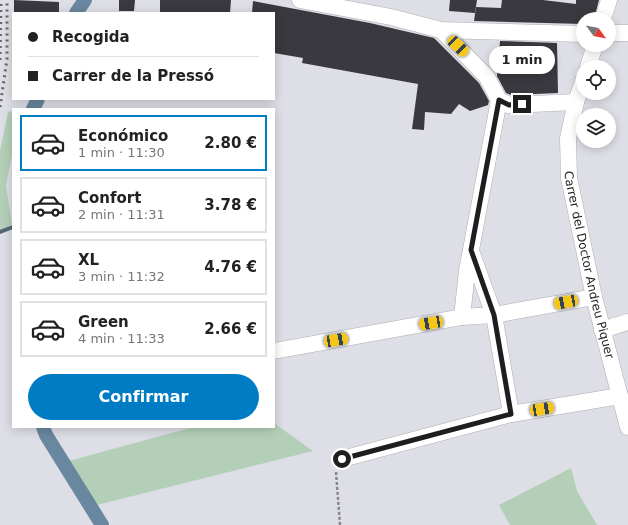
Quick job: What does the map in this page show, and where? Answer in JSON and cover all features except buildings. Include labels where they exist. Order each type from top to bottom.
[{"type":"street","points":[[300,0],[391,17],[442,30],[576,34]]},
{"type":"street","points":[[605,12],[609,0]]},
{"type":"street","points":[[442,30],[487,77],[499,100],[509,105],[576,102]]},
{"type":"street","points":[[616,33],[628,33]]},
{"type":"street","points":[[462,318],[471,250],[499,100]]},
{"type":"street","name":"Carrer del Doctor Andreu Piquer","points":[[576,102],[568,138],[570,178],[594,297],[628,427]]},
{"type":"street","points":[[471,250],[494,315],[511,414]]},
{"type":"street","points":[[275,351],[462,318],[494,315],[594,297]]},
{"type":"street","points":[[602,330],[628,322]]},
{"type":"street","points":[[342,459],[511,414],[620,396]]},
{"type":"path","points":[[340,525],[336,466],[342,459]]},
{"type":"green space","points":[[12,111],[12,153],[6,186],[12,225],[0,230],[0,151],[8,112]]},
{"type":"green space","points":[[275,424],[313,451],[93,506],[65,462],[190,428],[275,428]]},
{"type":"green space","points":[[571,468],[577,491],[597,525],[510,525],[499,505]]},
{"type":"waterway","points":[[77,12],[85,0]]},
{"type":"waterway","points":[[34,108],[38,100]]},
{"type":"waterway","points":[[0,232],[12,227]]},
{"type":"waterway","points":[[43,428],[46,435],[102,525]]},
{"type":"railway","points":[[0,60],[1,0]]},
{"type":"railway","points":[[0,107],[7,59],[7,0]]},
{"type":"route","points":[[342,459],[511,414],[494,315],[471,250],[499,100],[504,104],[509,105],[522,104]]}]
